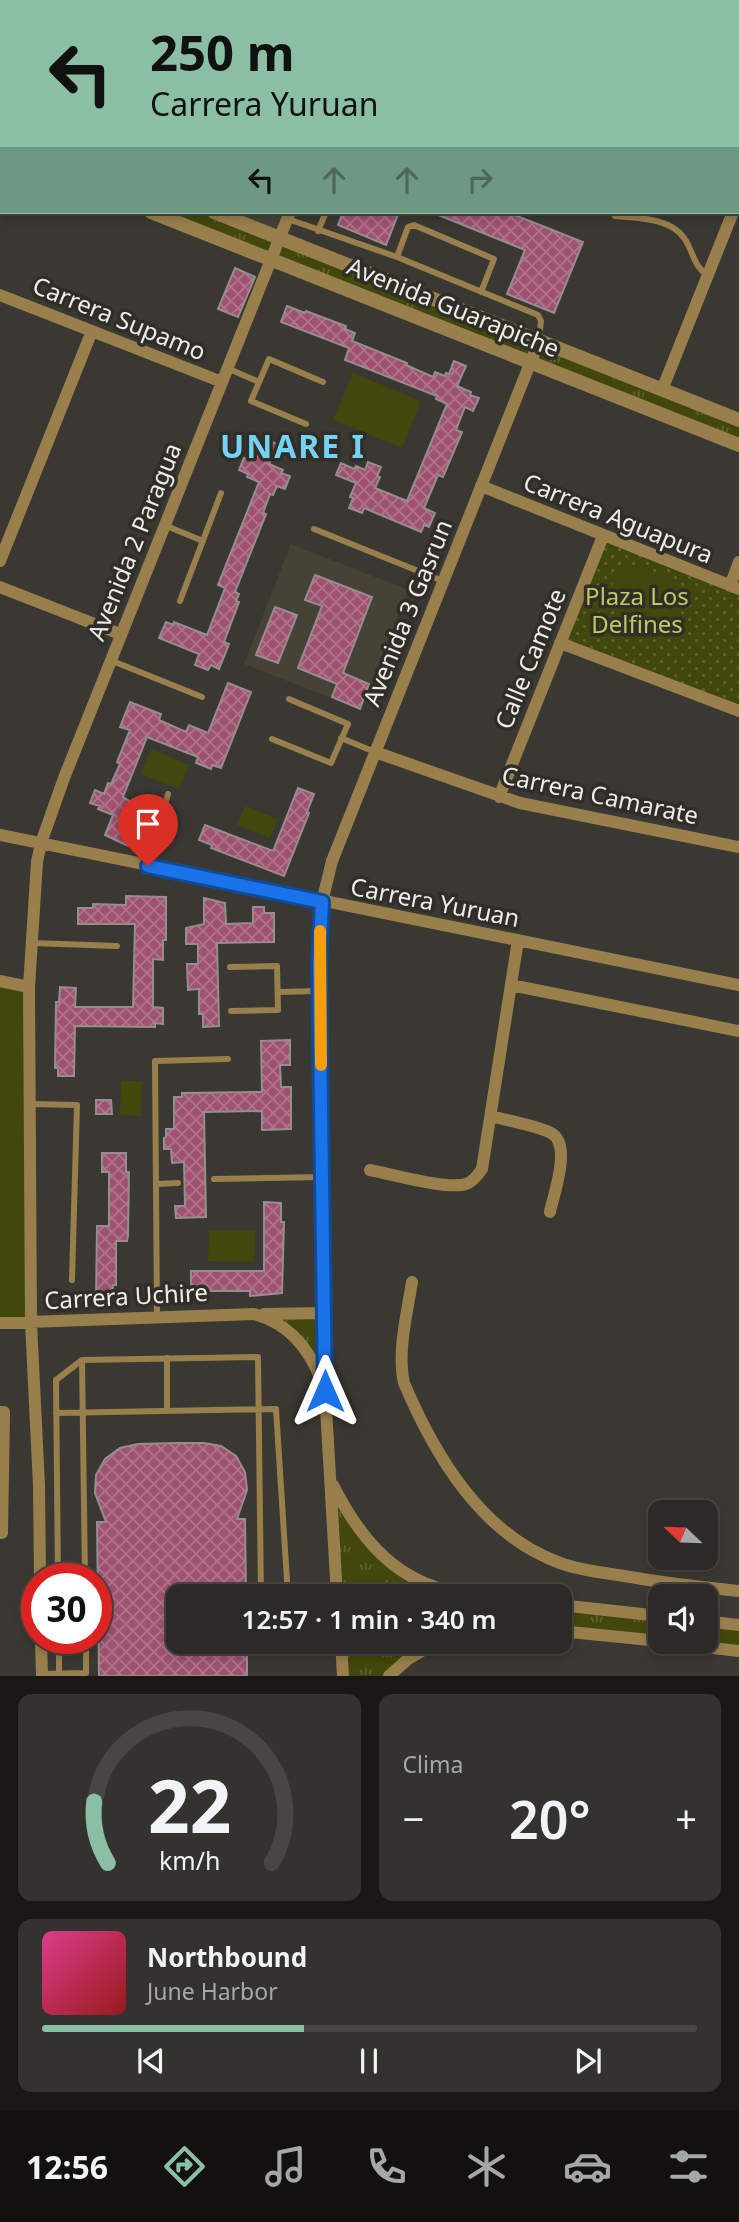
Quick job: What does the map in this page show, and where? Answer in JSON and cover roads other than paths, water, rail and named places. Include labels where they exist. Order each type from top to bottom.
[{"type":"street","name":"Avenida Guarapiche","points":[[156,214],[739,445]]},
{"type":"street","name":"Avenida Guarapiche","points":[[220,214],[739,420]]},
{"type":"street","points":[[662,390],[732,214]]},
{"type":"street","name":"Avenida 2 Paragua","points":[[40,1563],[31,1323],[29,987],[35,882],[41,843],[120,634],[289,215]]},
{"type":"street","name":"Carrera Supamo","points":[[0,295],[222,382]]},
{"type":"street","points":[[0,561],[92,331]]},
{"type":"street","name":"Avenida 3 Gasrun","points":[[336,1584],[325,1391],[320,991],[322,902],[332,861],[539,341]]},
{"type":"street","name":"Carrera Aguapura","points":[[481,486],[734,588]]},
{"type":"street","name":"Calle Camote","points":[[499,797],[603,536]]},
{"type":"street","points":[[734,588],[739,562]]},
{"type":"street","points":[[0,587],[120,634]]},
{"type":"street","points":[[560,643],[739,711]]},
{"type":"street","name":"Carrera Camarate","points":[[375,752],[499,797],[553,811],[739,847]]},
{"type":"street","name":"Carrera Yuruan","points":[[0,835],[322,902],[738,980]]},
{"type":"street","points":[[370,1170],[448,1185],[464,1185],[474,1179],[482,1169],[518,940]]},
{"type":"street","points":[[0,981],[29,987]]},
{"type":"street","points":[[511,985],[739,1031]]},
{"type":"street","points":[[491,1116],[547,1131],[561,1143],[561,1163],[550,1212]]},
{"type":"street","points":[[412,1282],[402,1354],[401,1372],[404,1383],[446,1462],[486,1516],[534,1550],[573,1567],[674,1584],[739,1591]]},
{"type":"street","name":"Carrera Uchire","points":[[0,1323],[325,1313]]},
{"type":"street","name":"Carrera Uchire","points":[[254,1314],[267,1317],[293,1335],[307,1349],[325,1391]]},
{"type":"street","points":[[0,1412],[4,1412],[0,1533]]},
{"type":"street","points":[[330,1477],[344,1506],[367,1541],[395,1567],[430,1584]]},
{"type":"street","points":[[572,1606],[648,1615]]},
{"type":"street","points":[[718,1623],[739,1625]]},
{"type":"street","points":[[572,1632],[648,1640]]},
{"type":"street","points":[[718,1648],[739,1651]]},
{"type":"street","points":[[41,1654],[42,1675]]},
{"type":"street","points":[[342,1654],[343,1676]]},
{"type":"street","points":[[389,1676],[417,1654]]},
{"type":"lane","points":[[318,230],[325,214]]},
{"type":"lane","points":[[289,215],[318,230],[397,257],[538,315],[541,321],[539,341]]},
{"type":"lane","points":[[615,216],[657,220],[675,228],[689,244],[694,263],[708,276]]},
{"type":"lane","points":[[397,257],[408,227],[414,225],[494,259],[481,292]]},
{"type":"lane","points":[[306,424],[251,401],[269,359],[323,382]]},
{"type":"lane","points":[[227,368],[259,382]]},
{"type":"lane","points":[[180,601],[221,493]]},
{"type":"lane","points":[[164,525],[203,541]]},
{"type":"lane","points":[[314,529],[443,580]]},
{"type":"lane","points":[[110,660],[202,697]]},
{"type":"lane","points":[[272,739],[331,763],[348,723],[289,699]]},
{"type":"lane","points":[[341,738],[375,752]]},
{"type":"lane","points":[[148,866],[168,794]]},
{"type":"lane","points":[[32,943],[117,946]]},
{"type":"lane","points":[[230,967],[277,966],[278,992],[278,1010],[231,1010]]},
{"type":"lane","points":[[278,992],[320,991]]},
{"type":"lane","points":[[157,1317],[155,1062],[228,1059]]},
{"type":"lane","points":[[31,1104],[77,1105],[72,1280]]},
{"type":"lane","points":[[214,1179],[323,1177]]},
{"type":"lane","points":[[156,1184],[178,1183]]},
{"type":"lane","points":[[58,1563],[56,1380],[82,1360],[258,1357],[261,1584]]},
{"type":"lane","points":[[167,1358],[167,1411]]},
{"type":"lane","points":[[82,1360],[85,1563]]},
{"type":"lane","points":[[56,1413],[276,1409],[287,1584]]},
{"type":"lane","points":[[59,1654],[59,1674]]},
{"type":"lane","points":[[42,1675],[86,1674],[86,1654]]},
{"type":"district","name":"UNARE I","points":[[293,447]]},
{"type":"park label","name":"Plaza Los Delfines","points":[[637,611]]}]
